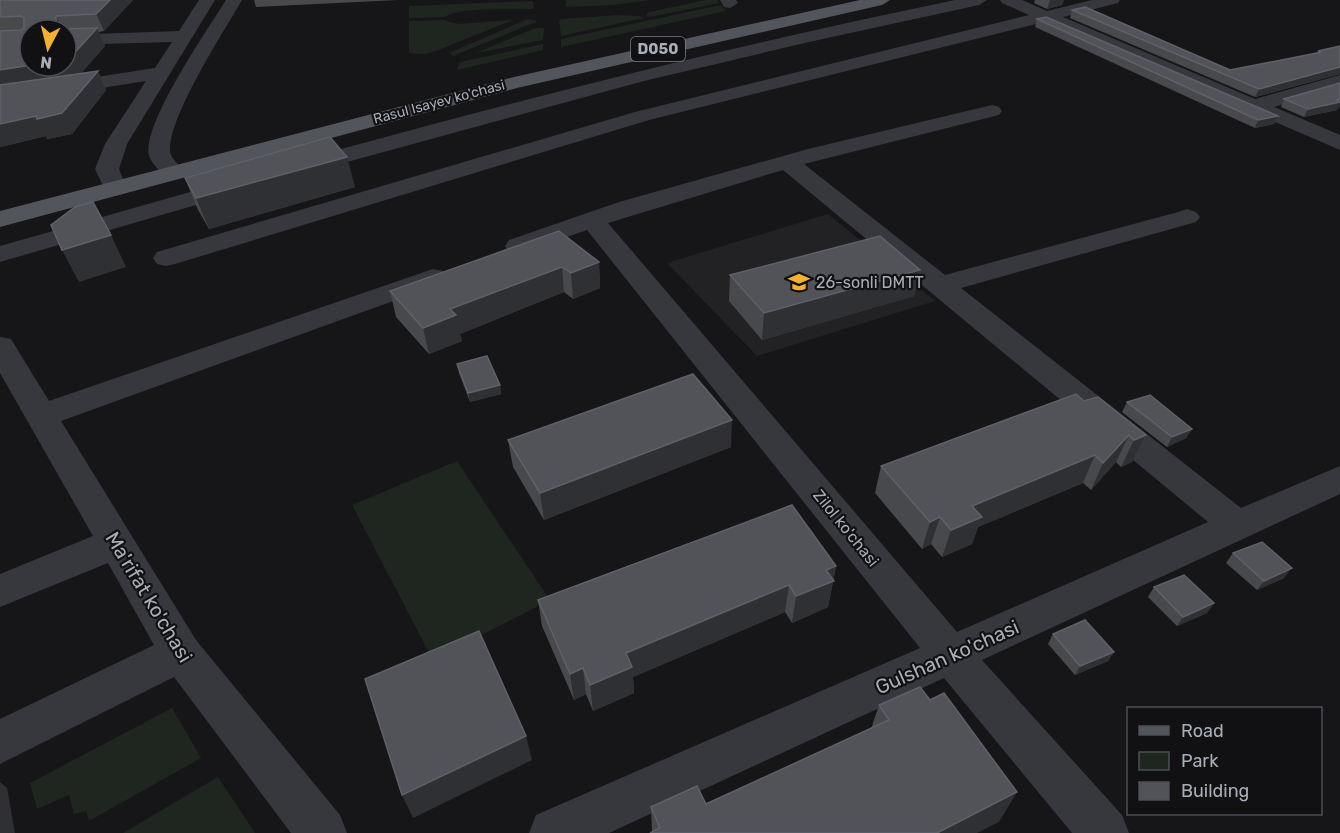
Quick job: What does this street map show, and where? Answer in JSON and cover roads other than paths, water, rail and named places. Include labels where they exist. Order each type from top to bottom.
[{"type":"main road","name":"D050","points":[[686,27],[813,0]]},
{"type":"main road","name":"Rasul Isayev ko'chasi","points":[[0,219],[130,166],[174,173],[535,78],[885,9]]},
{"type":"main road","name":"Rasul Isayev ko'chasi","points":[[507,66],[593,47]]},
{"type":"main road","name":"Rasul Isayev ko'chasi","points":[[243,133],[416,88]]},
{"type":"street","points":[[174,173],[130,166],[116,144],[207,0]]},
{"type":"street","points":[[130,166],[159,140],[192,68],[234,0]]},
{"type":"street","points":[[283,173],[360,175],[450,148],[513,108],[819,33],[885,9],[979,0]]},
{"type":"street","points":[[1008,0],[1340,143]]},
{"type":"street","points":[[0,254],[194,224],[450,148],[556,141],[709,99],[1112,0]]},
{"type":"street","points":[[885,9],[940,42]]},
{"type":"street","points":[[819,33],[870,60]]},
{"type":"street","points":[[78,40],[183,36]]},
{"type":"street","points":[[739,51],[790,80]]},
{"type":"street","points":[[0,98],[160,72],[174,67],[192,68]]},
{"type":"street","points":[[663,70],[709,99]]},
{"type":"street","points":[[1254,106],[1340,81]]},
{"type":"street","points":[[597,86],[642,116]]},
{"type":"street","points":[[513,108],[556,141]]},
{"type":"street","points":[[491,256],[628,207],[787,162],[992,111]]},
{"type":"street","points":[[787,162],[1238,526]]},
{"type":"street","points":[[166,258],[194,224],[260,179]]},
{"type":"street","points":[[939,285],[1187,217]]},
{"type":"street","name":"Zilol ko'chasi","points":[[592,220],[951,655],[1104,833]]},
{"type":"street","points":[[42,416],[458,268]]},
{"type":"street","name":"Ma'rifat ko'chasi","points":[[0,346],[181,653],[322,833]]},
{"type":"street","name":"Gulshan ko'chasi","points":[[554,833],[1340,479]]},
{"type":"street","points":[[0,591],[116,543]]},
{"type":"street","points":[[0,742],[181,653]]},
{"type":"place","name":"26-sonli DMTT","points":[[799,282]]}]
